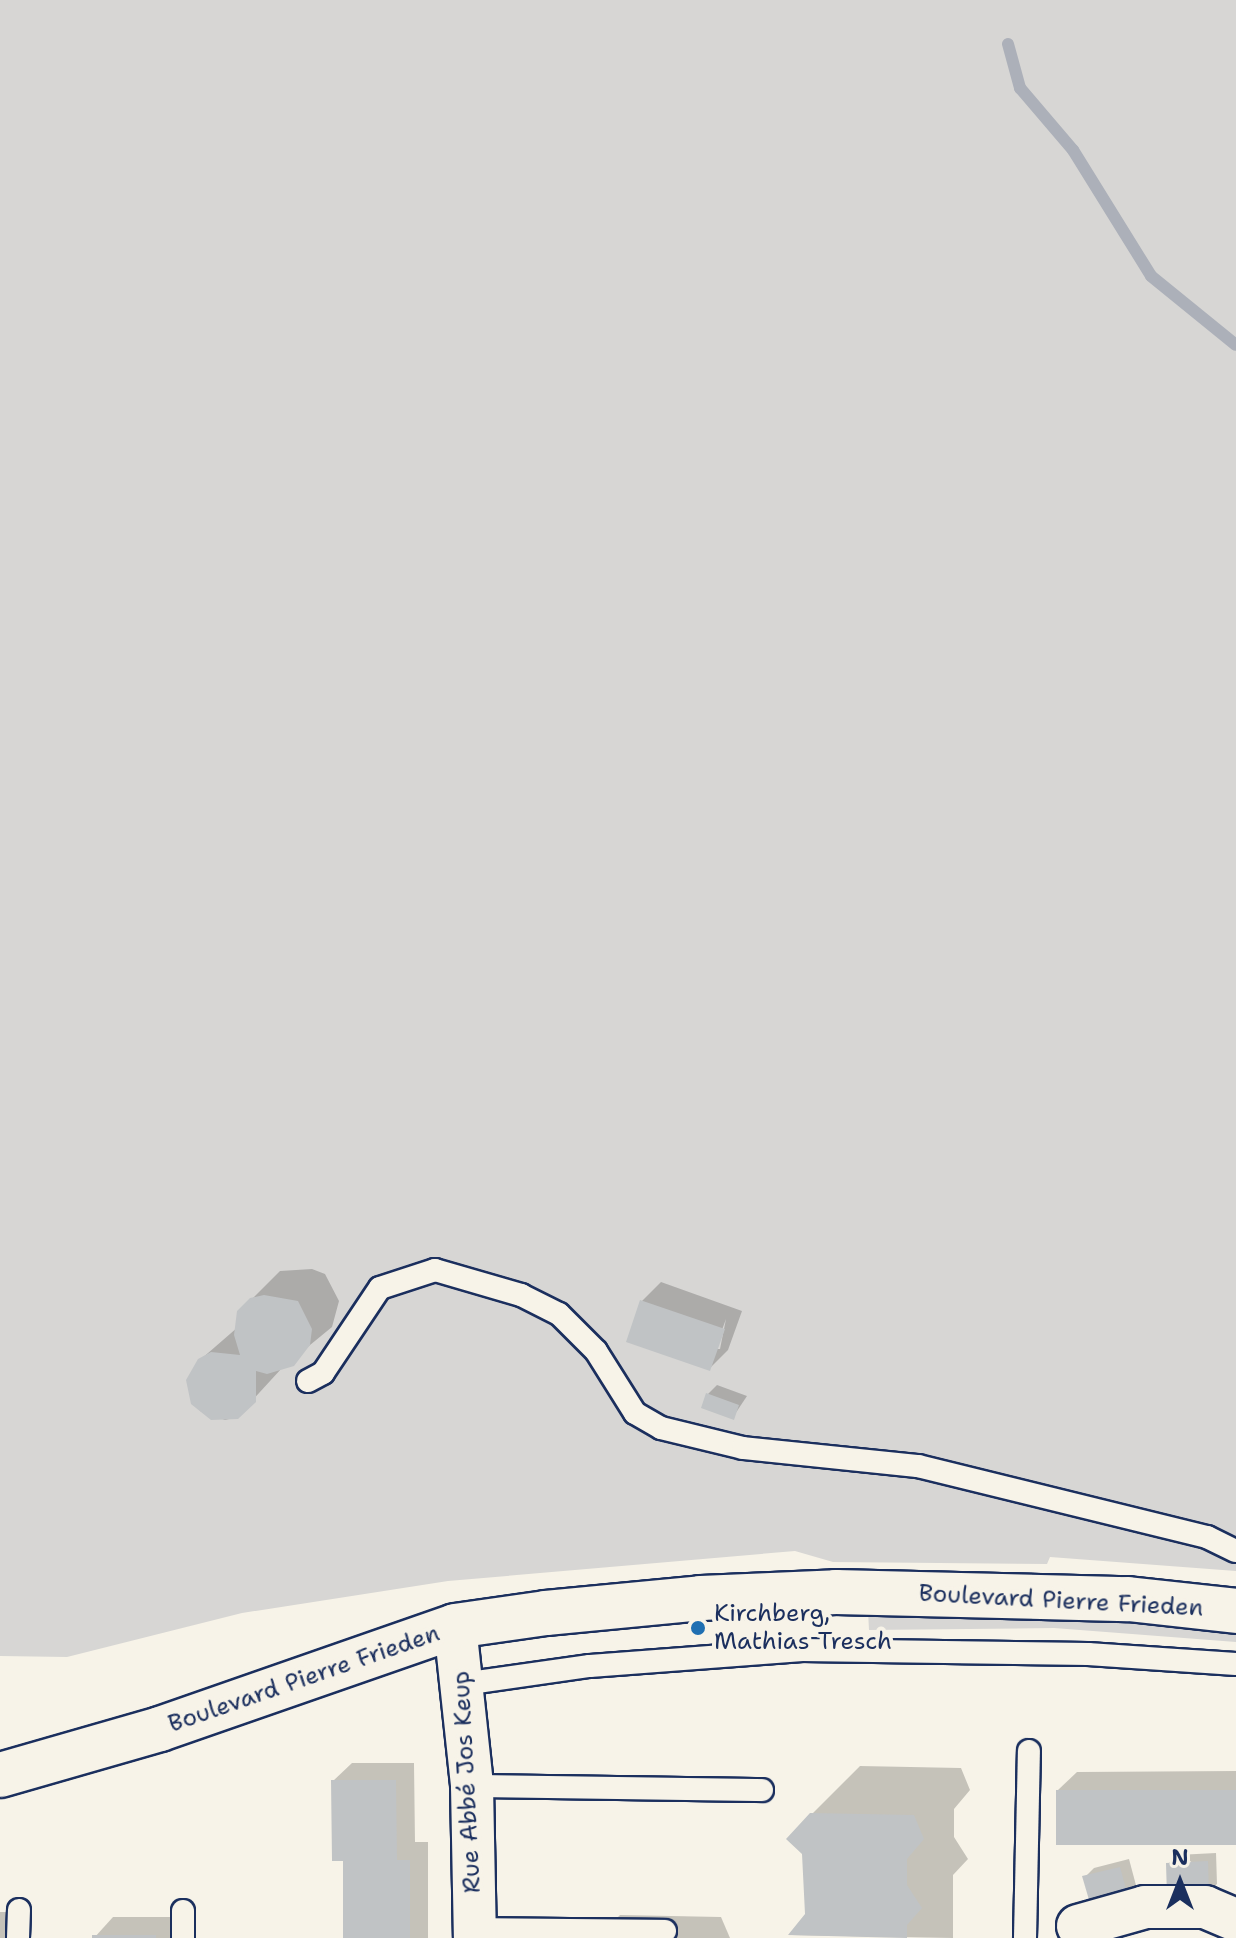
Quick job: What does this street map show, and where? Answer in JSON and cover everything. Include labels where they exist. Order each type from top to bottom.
[{"type":"main road","name":"Boulevard Pierre Frieden","points":[[0,1775],[160,1729],[455,1626],[701,1598],[836,1592],[1128,1599],[1236,1611]]},
{"type":"street","name":"Rue Abbé Jos Keup","points":[[455,1626],[472,1786],[475,1933]]},
{"type":"street","points":[[1111,1938],[1078,1926],[1145,1907],[1205,1907],[1236,1920]]},
{"type":"lane","points":[[308,1381],[323,1373],[380,1288],[435,1270],[521,1295],[559,1314],[596,1351],[635,1413],[661,1428],[743,1448],[918,1466],[1207,1537],[1236,1551]]},
{"type":"lane","points":[[463,1684],[590,1666],[802,1650],[1058,1653],[1236,1664]]},
{"type":"lane","points":[[1025,1938],[1029,1751]]},
{"type":"lane","points":[[472,1786],[762,1790]]},
{"type":"lane","points":[[18,1938],[19,1910]]},
{"type":"lane","points":[[183,1911],[183,1938]]},
{"type":"lane","points":[[475,1933],[665,1931]]},
{"type":"shaded area","points":[[0,0],[1236,0],[1236,1571],[1050,1557],[1047,1564],[833,1562],[795,1551],[448,1581],[242,1613],[67,1657],[0,1656]]},
{"type":"shaded area","points":[[868,1611],[1069,1615],[1236,1629],[1236,1642],[1054,1628],[869,1630]]},
{"type":"building","points":[[264,1295],[298,1301],[312,1329],[310,1345],[294,1366],[267,1374],[256,1371],[256,1402],[238,1419],[211,1420],[191,1404],[186,1380],[198,1359],[211,1352],[240,1355],[234,1335],[237,1311],[250,1298]]},
{"type":"building","points":[[640,1300],[725,1329],[710,1371],[626,1342]]},
{"type":"building","points":[[706,1393],[739,1405],[734,1420],[701,1408]]},
{"type":"building","points":[[331,1780],[396,1780],[397,1860],[410,1860],[410,1938],[343,1938],[343,1861],[332,1861]]},
{"type":"building","points":[[1056,1790],[1236,1790],[1236,1845],[1056,1845]]},
{"type":"building","points":[[810,1813],[914,1815],[924,1839],[907,1859],[907,1885],[922,1908],[907,1925],[907,1938],[788,1935],[805,1914],[802,1854],[786,1839]]},
{"type":"building","points":[[1208,1861],[1209,1894],[1167,1896],[1166,1863]]},
{"type":"building","points":[[1120,1867],[1129,1900],[1092,1910],[1082,1876]]},
{"type":"building","points":[[92,1935],[156,1935],[156,1938],[92,1938]]},
{"type":"waterway","points":[[1008,44],[1020,88],[1073,150],[1151,276],[1236,345]]},
{"type":"place","name":"Kirchberg, Mathias Tresch","points":[[698,1628]]}]
